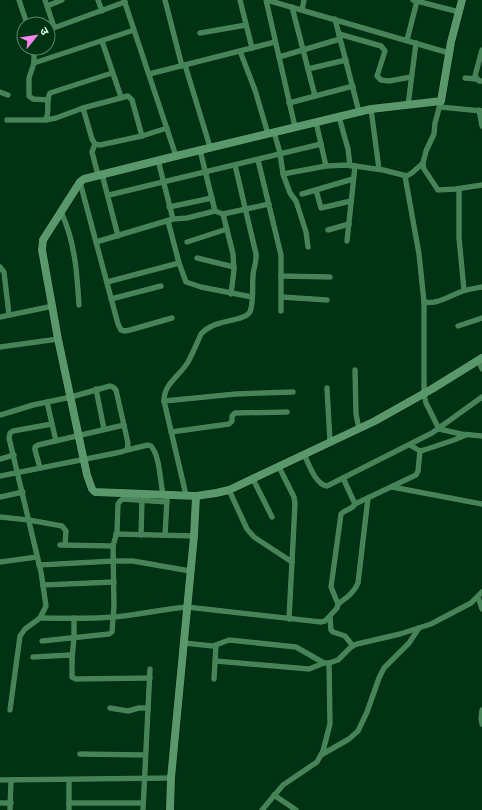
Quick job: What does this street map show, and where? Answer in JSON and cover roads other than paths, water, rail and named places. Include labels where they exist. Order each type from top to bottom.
[{"type":"street","points":[[19,0],[24,16]]},
{"type":"street","points":[[50,16],[46,3],[62,0]]},
{"type":"street","points":[[98,0],[102,11]]},
{"type":"street","points":[[165,0],[183,66],[210,148]]},
{"type":"street","points":[[240,0],[252,48]]},
{"type":"street","points":[[295,127],[266,0],[449,53]]},
{"type":"street","points":[[302,10],[304,0]]},
{"type":"street","points":[[284,174],[326,166],[352,166],[395,172],[405,176],[409,175],[422,163],[434,134],[449,53],[462,0]]},
{"type":"street","points":[[56,26],[102,11],[124,1],[176,156]]},
{"type":"street","points":[[407,40],[415,1],[459,12]]},
{"type":"street","points":[[292,7],[315,96]]},
{"type":"street","points":[[335,19],[359,112]]},
{"type":"street","points":[[200,32],[246,25]]},
{"type":"street","points":[[34,63],[134,30]]},
{"type":"street","points":[[278,57],[339,37],[381,46],[384,48],[384,55],[377,76],[381,80],[389,81],[411,78]]},
{"type":"street","points":[[102,41],[121,97]]},
{"type":"street","points":[[149,74],[275,42]]},
{"type":"street","points":[[408,105],[416,43]]},
{"type":"street","points":[[479,80],[475,76],[482,50]]},
{"type":"street","points":[[240,51],[280,153],[284,174],[290,193],[296,201],[306,232],[308,247]]},
{"type":"street","points":[[34,56],[34,63],[29,78],[29,96],[33,99],[48,100]]},
{"type":"street","points":[[308,69],[346,60]]},
{"type":"street","points":[[46,120],[50,93],[112,73]]},
{"type":"street","points":[[465,78],[479,80]]},
{"type":"street","points":[[289,103],[352,86]]},
{"type":"street","points":[[0,92],[8,95]]},
{"type":"street","points":[[7,120],[41,121],[56,118],[83,108],[128,96],[132,100],[142,136]]},
{"type":"street","points":[[166,497],[95,492],[90,484],[58,339],[42,246],[43,240],[80,182],[84,179],[100,174],[371,109],[408,105],[440,104],[480,111],[482,126]]},
{"type":"street","points":[[83,108],[92,139],[95,144]]},
{"type":"street","points":[[371,109],[380,170]]},
{"type":"street","points":[[339,117],[352,166],[353,179],[347,241]]},
{"type":"street","points":[[316,122],[326,166]]},
{"type":"street","points":[[95,144],[100,145],[142,136],[167,128]]},
{"type":"street","points":[[95,144],[92,152],[109,195],[118,236]]},
{"type":"street","points":[[109,195],[321,144]]},
{"type":"street","points":[[200,150],[216,211]]},
{"type":"street","points":[[158,160],[169,206],[179,263],[186,282],[231,294],[252,297]]},
{"type":"street","points":[[258,160],[281,255],[282,311]]},
{"type":"street","points":[[422,163],[424,169],[438,190],[482,185]]},
{"type":"street","points":[[186,495],[164,401],[164,393],[168,385],[184,368],[201,334],[205,330],[211,325],[247,316],[250,312],[252,275],[257,259],[235,165]]},
{"type":"street","points":[[405,176],[419,254],[424,302],[424,394],[426,403],[439,429]]},
{"type":"street","points":[[302,194],[353,179]]},
{"type":"street","points":[[80,182],[106,282],[121,330],[130,330],[172,318]]},
{"type":"street","points":[[459,188],[459,238],[464,290]]},
{"type":"street","points":[[316,190],[320,208],[351,201]]},
{"type":"street","points":[[169,206],[212,198]]},
{"type":"street","points":[[96,242],[171,220],[216,211],[223,214],[269,204]]},
{"type":"street","points":[[61,212],[69,231],[77,272],[79,305]]},
{"type":"street","points":[[223,214],[233,254],[234,267],[231,294]]},
{"type":"street","points":[[328,230],[349,224]]},
{"type":"street","points":[[187,242],[227,230]]},
{"type":"street","points":[[197,258],[234,267]]},
{"type":"street","points":[[106,282],[179,263]]},
{"type":"street","points":[[0,267],[4,272],[9,315]]},
{"type":"street","points":[[281,276],[330,277]]},
{"type":"street","points":[[111,299],[161,286]]},
{"type":"street","points":[[424,302],[429,303],[438,301],[464,290],[482,287]]},
{"type":"street","points":[[282,297],[327,300]]},
{"type":"street","points":[[0,317],[53,306]]},
{"type":"street","points":[[458,326],[482,318]]},
{"type":"street","points":[[0,347],[58,339]]},
{"type":"street","points":[[42,641],[109,634],[112,632],[114,617],[113,546],[116,534],[118,504],[123,499],[142,500],[186,495],[196,496],[216,494],[229,490],[359,429],[424,394],[480,359],[482,369]]},
{"type":"street","points":[[355,370],[356,414],[359,429]]},
{"type":"street","points":[[0,415],[110,386],[116,390],[128,443],[127,450]]},
{"type":"street","points":[[327,388],[330,442]]},
{"type":"street","points":[[96,389],[104,429]]},
{"type":"street","points":[[164,401],[236,394],[293,392]]},
{"type":"street","points":[[304,454],[319,482],[327,486],[439,429],[482,397]]},
{"type":"street","points":[[48,402],[56,441]]},
{"type":"street","points":[[172,432],[229,424],[235,413],[287,412]]},
{"type":"street","points":[[10,710],[20,636],[40,618],[46,606],[39,565],[10,433],[13,431],[52,424]]},
{"type":"street","points":[[40,468],[35,450],[38,445],[124,425]]},
{"type":"street","points":[[439,429],[482,436]]},
{"type":"street","points":[[420,451],[454,440],[466,434]]},
{"type":"street","points":[[410,444],[420,451]]},
{"type":"street","points":[[0,476],[121,452],[148,445],[153,449],[166,497],[165,535]]},
{"type":"street","points":[[338,604],[331,587],[341,514],[352,508],[355,504],[416,475],[418,471],[420,451]]},
{"type":"street","points":[[0,459],[14,455]]},
{"type":"street","points":[[279,467],[294,498],[295,504],[290,619]]},
{"type":"street","points":[[343,478],[355,504]]},
{"type":"street","points":[[253,479],[272,517]]},
{"type":"street","points":[[392,487],[482,504]]},
{"type":"street","points":[[229,490],[247,529],[254,537],[292,562]]},
{"type":"street","points":[[0,497],[23,492]]},
{"type":"street","points":[[170,810],[170,778],[194,536],[196,496]]},
{"type":"street","points":[[40,618],[114,617],[187,607],[290,619],[321,622],[325,621],[337,608],[338,604],[352,594],[356,589],[368,498]]},
{"type":"street","points":[[141,535],[142,500]]},
{"type":"street","points":[[0,517],[62,526],[66,531],[63,545],[113,546]]},
{"type":"street","points":[[116,534],[194,536]]},
{"type":"street","points":[[0,562],[37,557]]},
{"type":"street","points":[[39,565],[133,561],[190,571]]},
{"type":"street","points":[[43,585],[114,582]]},
{"type":"street","points":[[216,661],[309,669],[338,660],[353,646],[400,634],[431,624],[471,603],[478,598],[482,592]]},
{"type":"street","points":[[478,598],[482,609]]},
{"type":"street","points":[[330,617],[331,630],[345,636],[353,646]]},
{"type":"street","points":[[74,618],[72,658],[72,673],[74,678],[150,678]]},
{"type":"street","points":[[320,755],[349,740],[358,731],[384,668],[409,643],[419,628]]},
{"type":"street","points":[[184,643],[216,645],[229,640],[296,647],[327,663]]},
{"type":"street","points":[[214,679],[216,645]]},
{"type":"street","points":[[33,657],[67,654],[72,658]]},
{"type":"street","points":[[262,810],[283,785],[317,762],[327,738],[330,724],[327,663]]},
{"type":"street","points":[[143,810],[150,669]]},
{"type":"street","points":[[110,708],[128,711],[139,708],[148,708]]},
{"type":"street","points":[[482,710],[482,724]]},
{"type":"street","points":[[80,754],[145,755]]},
{"type":"street","points":[[0,780],[170,778]]},
{"type":"street","points":[[69,780],[69,810]]},
{"type":"street","points":[[10,810],[11,781]]},
{"type":"street","points":[[274,796],[296,810]]},
{"type":"street","points":[[0,804],[10,803]]},
{"type":"street","points":[[69,803],[143,803]]}]
